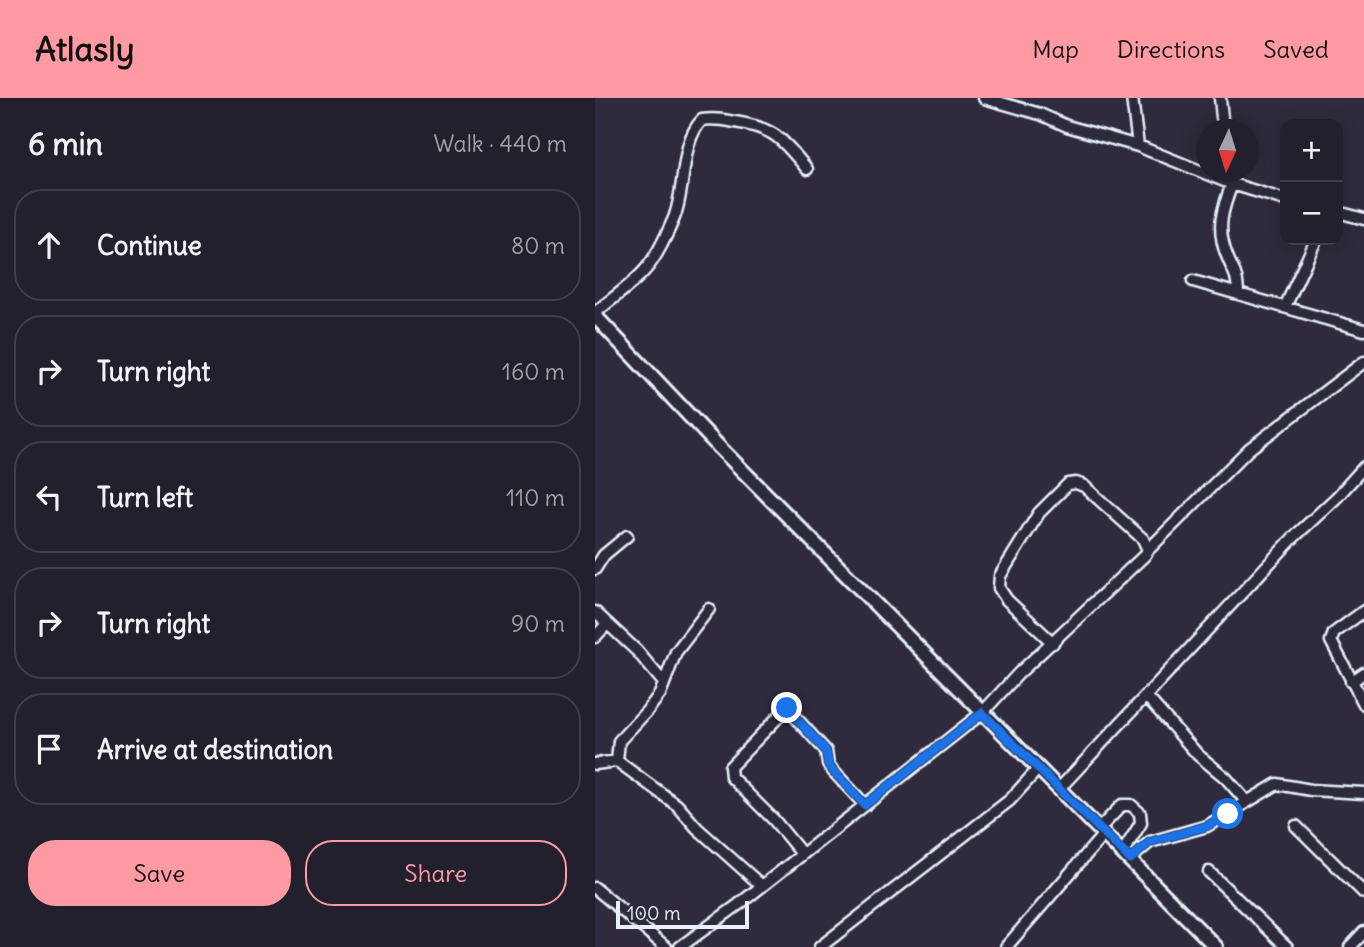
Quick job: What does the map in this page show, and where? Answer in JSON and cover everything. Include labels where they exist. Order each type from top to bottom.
[{"type":"main road","points":[[595,315],[720,448],[1216,947]]},
{"type":"street","points":[[984,98],[1138,146],[1232,184],[1280,198]]},
{"type":"street","points":[[1132,98],[1138,146]]},
{"type":"street","points":[[1220,98],[1222,118]]},
{"type":"street","points":[[595,315],[646,270],[674,216],[683,182],[688,141],[702,120],[712,118],[761,126],[783,141],[807,169]]},
{"type":"street","points":[[1232,184],[1220,215],[1227,257],[1237,273],[1238,293]]},
{"type":"street","points":[[1343,213],[1364,219]]},
{"type":"street","points":[[1285,307],[1314,245]]},
{"type":"street","points":[[1193,281],[1364,330]]},
{"type":"street","points":[[680,947],[982,713],[1018,674],[1138,563],[1249,449],[1363,365]]},
{"type":"street","points":[[1059,789],[1293,538],[1337,497],[1364,467]]},
{"type":"street","points":[[1053,643],[1007,600],[999,588],[1000,576],[1039,513],[1051,499],[1067,484],[1084,486],[1143,539],[1148,550]]},
{"type":"street","points":[[595,569],[604,555],[627,536]]},
{"type":"street","points":[[617,761],[619,741],[660,694],[682,642],[709,609]]},
{"type":"street","points":[[1364,611],[1334,633],[1331,641],[1350,682],[1364,704]]},
{"type":"street","points":[[595,612],[637,651],[664,683]]},
{"type":"street","points":[[595,637],[607,624]]},
{"type":"street","points":[[1350,682],[1364,673]]},
{"type":"street","points":[[1146,696],[1198,755],[1226,778],[1246,801]]},
{"type":"street","points":[[802,854],[774,820],[731,777],[730,772],[730,767],[787,708],[826,751],[828,764],[833,771],[865,805]]},
{"type":"street","points":[[595,764],[617,761],[677,805],[697,828],[762,886]]},
{"type":"street","points":[[820,947],[1010,800],[1038,769]]},
{"type":"street","points":[[1126,855],[1150,842],[1207,826],[1277,784],[1321,791],[1364,793]]},
{"type":"street","points":[[1006,947],[1122,806],[1131,805],[1140,813],[1141,823],[1126,855]]},
{"type":"street","points":[[1296,826],[1364,893]]},
{"type":"street","points":[[1209,873],[1287,947]]},
{"type":"street","points":[[595,888],[666,947]]},
{"type":"street","points":[[1350,947],[1364,932]]},
{"type":"route","points":[[787,708],[826,751],[828,764],[833,771],[865,805],[982,713],[1130,859],[1150,842],[1207,826],[1228,814]]}]
